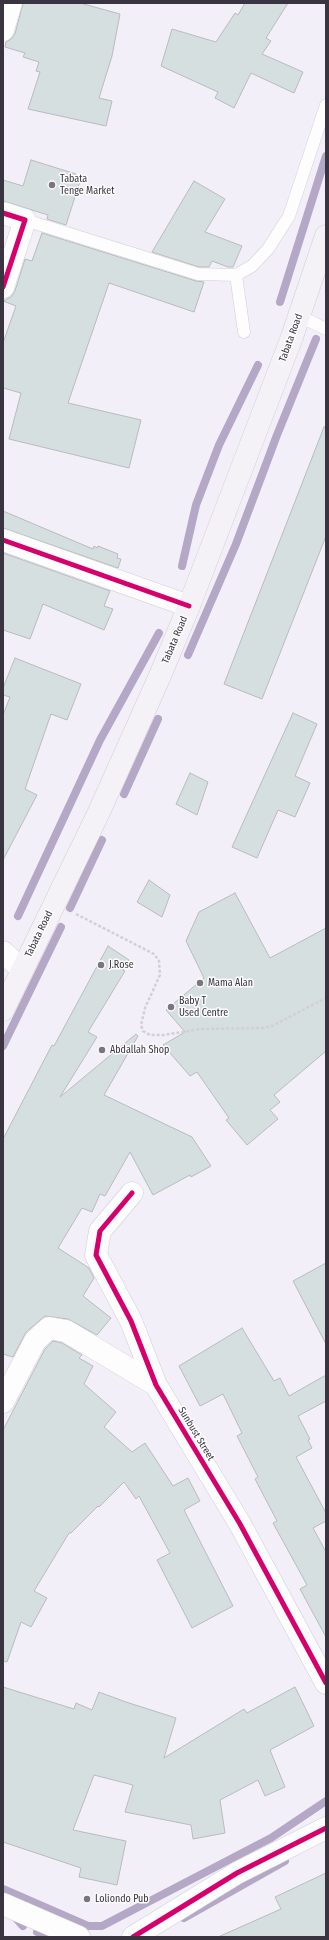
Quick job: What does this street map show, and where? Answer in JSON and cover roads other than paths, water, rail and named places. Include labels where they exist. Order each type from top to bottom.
[{"type":"main road","name":"Tabata Road","points":[[3,1010],[105,798],[189,606],[299,316],[326,236]]},
{"type":"street","points":[[3,30],[11,3]]},
{"type":"street","points":[[3,213],[25,220],[3,287]]},
{"type":"street","points":[[3,540],[189,606]]},
{"type":"street","points":[[3,952],[22,970]]},
{"type":"street","name":"Sunbust Street","points":[[132,1193],[100,1231],[96,1255],[131,1321],[156,1385],[240,1524],[326,1683]]},
{"type":"street","points":[[3,1402],[35,1342],[49,1328],[66,1331],[156,1385]]},
{"type":"street","points":[[132,1937],[238,1873],[326,1828]]},
{"type":"street","points":[[3,1904],[79,1937]]},
{"type":"lane","points":[[25,220],[198,274],[236,275],[252,266],[268,248],[289,216],[323,123],[326,105]]},
{"type":"lane","points":[[236,275],[244,332]]},
{"type":"lane","points":[[299,316],[326,329]]},
{"type":"waterway","points":[[280,302],[326,156]]},
{"type":"waterway","points":[[188,655],[236,544],[277,435],[316,339]]},
{"type":"waterway","points":[[182,566],[196,505],[219,445],[258,365]]},
{"type":"waterway","points":[[18,916],[100,740],[159,633]]},
{"type":"waterway","points":[[124,794],[158,719]]},
{"type":"waterway","points":[[70,908],[102,840]]},
{"type":"waterway","points":[[3,1046],[61,927]]},
{"type":"waterway","points":[[3,1889],[88,1926],[102,1926],[271,1838],[326,1801]]},
{"type":"waterway","points":[[184,1918],[285,1861]]},
{"type":"waterway","points":[[14,1916],[23,1926]]},
{"type":"waterway","points":[[37,1932],[51,1937]]},
{"type":"place","name":"Tabata Tenge Market","points":[[52,185]]},
{"type":"place","name":"J.Rose","points":[[101,965]]},
{"type":"place","name":"Mama Alan","points":[[200,983]]},
{"type":"place","name":"Baby T Used Centre","points":[[171,1007]]},
{"type":"place","name":"Abdallah Shop","points":[[102,1050]]},
{"type":"place","name":"Loliondo Pub","points":[[87,1899]]}]
